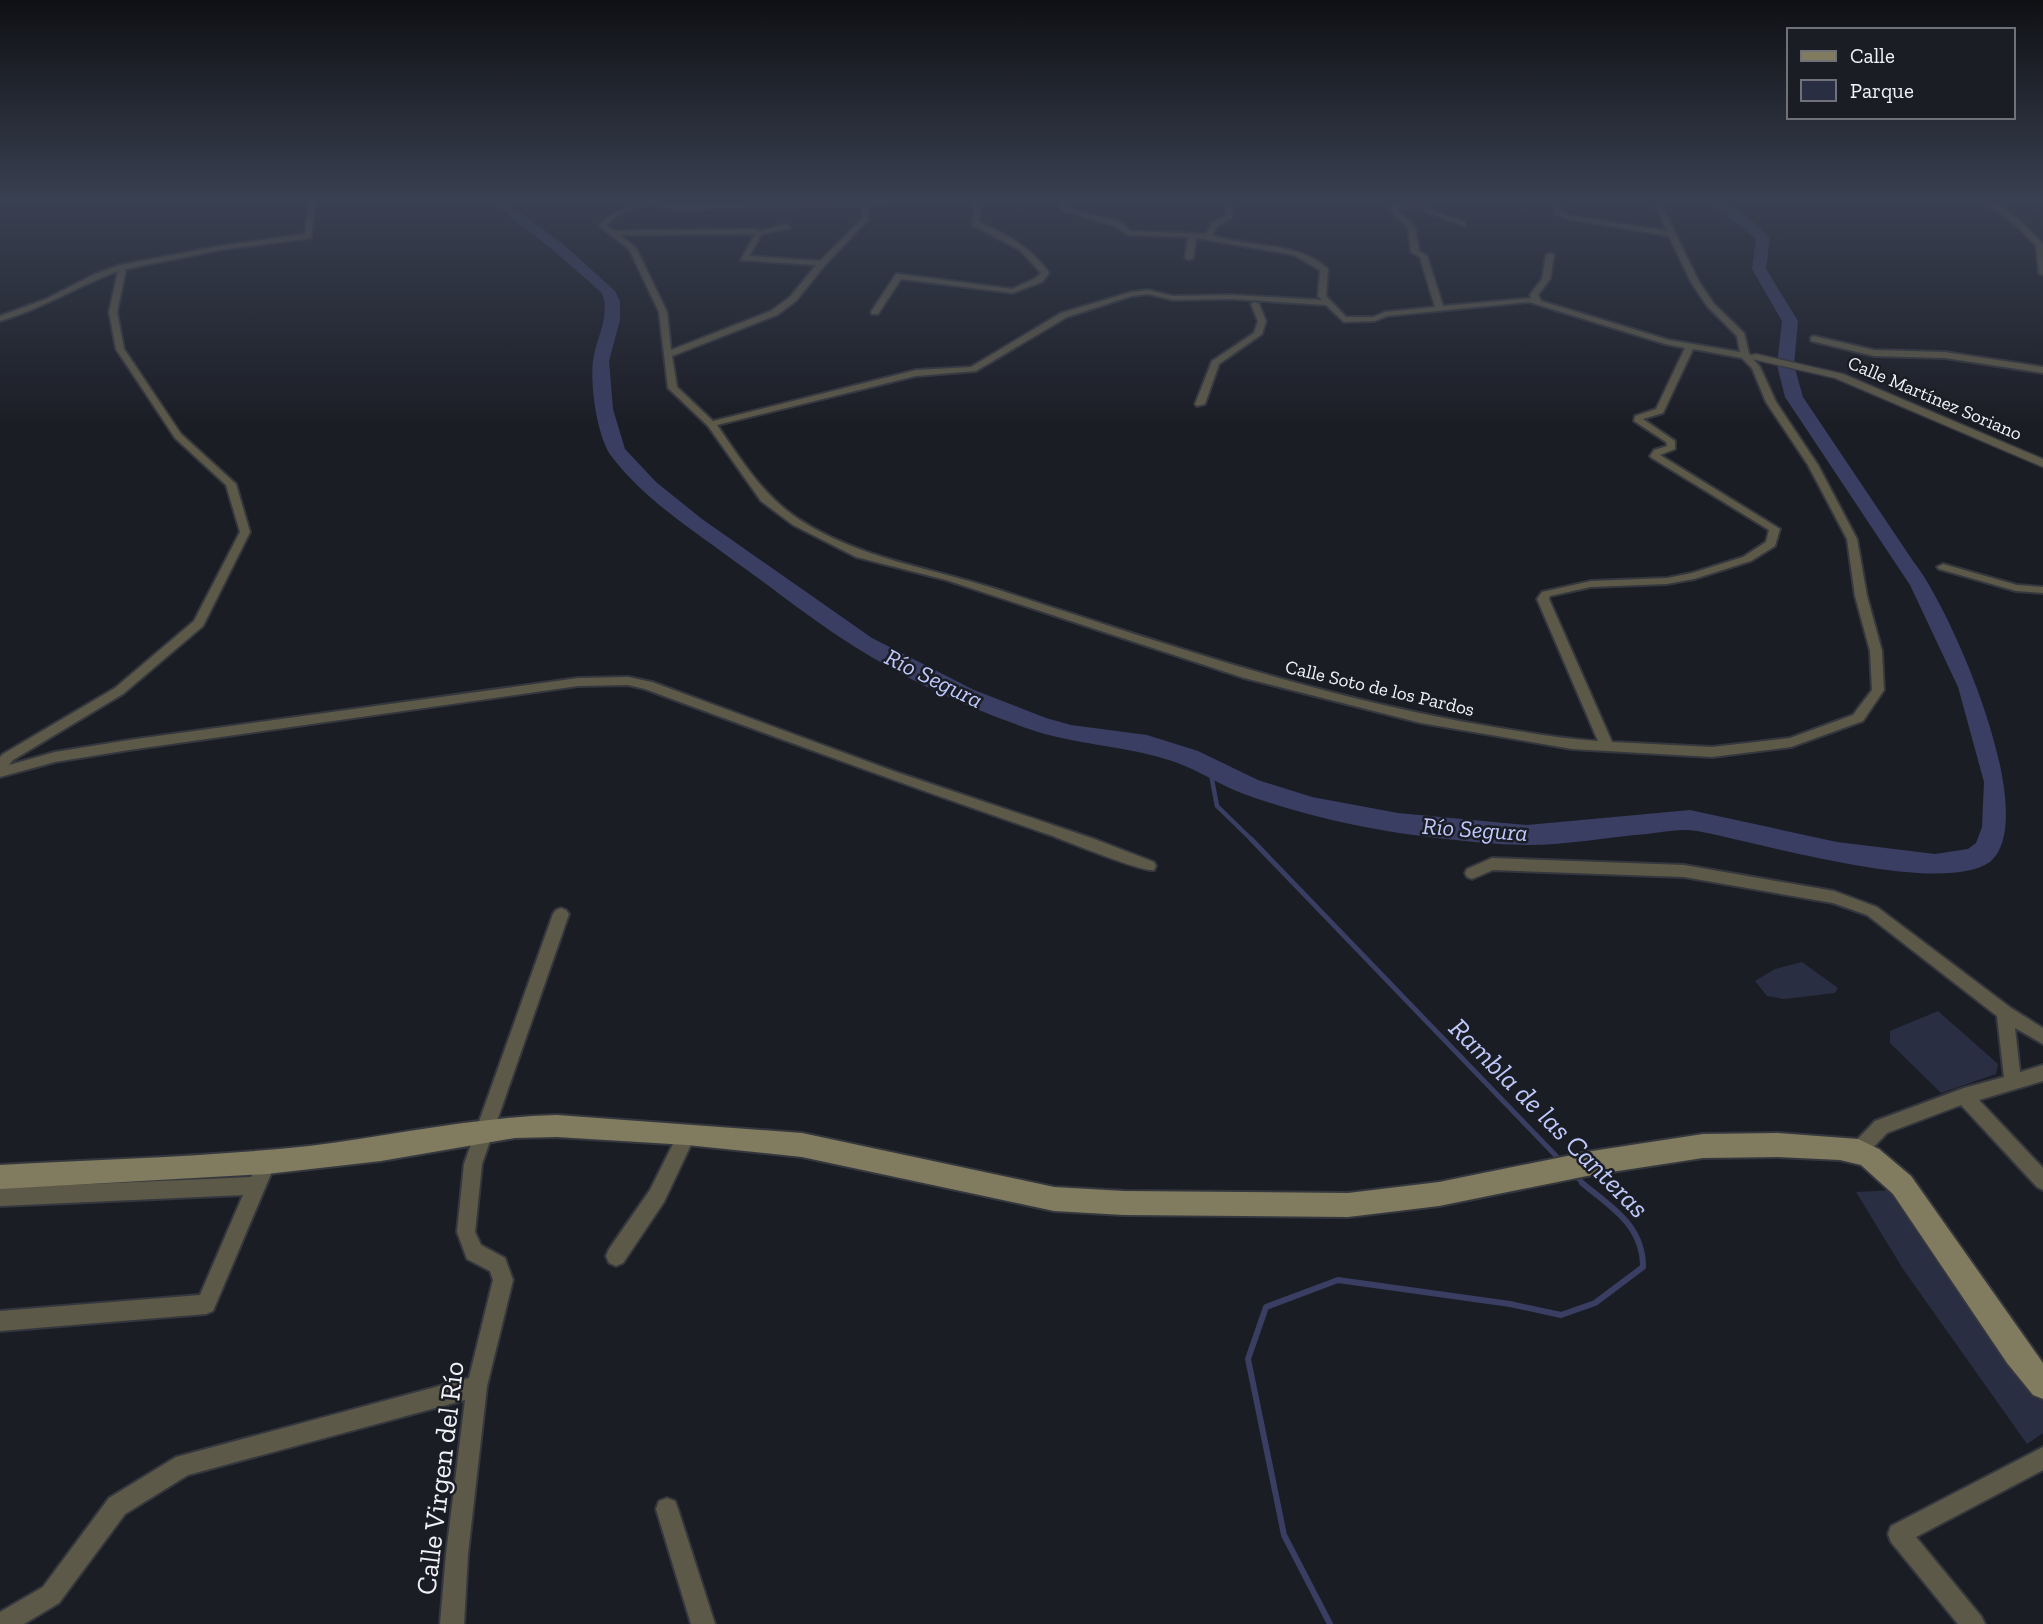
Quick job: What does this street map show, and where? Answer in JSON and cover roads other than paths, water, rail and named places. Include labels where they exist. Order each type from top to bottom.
[{"type":"main road","points":[[0,1177],[267,1162],[381,1149],[515,1127],[557,1126],[802,1145],[1029,1195],[1113,1203],[1348,1205],[1439,1194],[1592,1163],[1703,1146],[1800,1145],[1857,1151],[1882,1166],[1908,1192],[2017,1353],[2043,1385]]},
{"type":"street","points":[[0,319],[49,301],[98,276]]},
{"type":"street","points":[[0,766],[8,757],[119,691],[199,623],[245,532],[231,484],[178,436],[120,349],[113,312],[121,276]]},
{"type":"street","name":"Calle Soto de los Pardos","points":[[645,276],[663,312],[673,388],[711,424],[765,499],[797,523],[860,555],[950,578],[1248,675],[1421,719],[1572,744],[1712,752],[1791,742],[1858,718],[1878,690],[1876,651],[1861,596],[1852,539],[1813,465],[1771,402],[1741,335],[1711,306],[1692,276]]},
{"type":"street","points":[[667,355],[774,313],[793,299],[812,276]]},
{"type":"street","points":[[875,312],[899,276],[1013,291],[1043,276]]},
{"type":"street","points":[[1323,276],[1322,296],[1345,320],[1375,319],[1385,314],[1529,300],[1645,336],[1750,357]]},
{"type":"street","points":[[1429,276],[1440,309]]},
{"type":"street","points":[[1538,302],[1534,295],[1547,276]]},
{"type":"street","points":[[711,424],[916,373],[973,369],[1064,315],[1131,294],[1148,292],[1173,298],[1232,296],[1327,303]]},
{"type":"street","points":[[1200,404],[1215,363],[1258,334],[1262,321],[1255,304]]},
{"type":"street","points":[[1814,339],[1874,354],[1945,355],[2043,370]]},
{"type":"street","points":[[1607,746],[1543,599],[1546,594],[1591,584],[1667,581],[1695,576],[1747,559],[1771,544],[1775,535],[1775,529],[1763,521],[1655,456],[1657,452],[1672,447],[1670,441],[1639,421],[1638,418],[1660,411],[1690,346]]},
{"type":"street","name":"Calle Martínez Soriano","points":[[1750,357],[1809,367],[1861,385],[2043,463]]},
{"type":"street","points":[[1943,567],[2010,587],[2043,590]]},
{"type":"street","points":[[0,772],[54,757],[129,745],[578,681],[628,681],[648,685],[1149,866]]},
{"type":"street","points":[[1472,873],[1492,864],[1684,871],[1834,897],[1872,911],[2005,1013],[2043,1037]]},
{"type":"street","points":[[487,1131],[561,914]]},
{"type":"street","points":[[2005,1013],[2013,1081]]},
{"type":"street","points":[[1857,1151],[1881,1127],[1964,1096],[2043,1073]]},
{"type":"street","points":[[1964,1096],[2043,1181]]},
{"type":"street","name":"Calle Virgen del Río","points":[[452,1624],[457,1554],[477,1386],[503,1280],[498,1265],[474,1252],[466,1232],[473,1164],[487,1131]]},
{"type":"street","points":[[616,1256],[657,1196],[687,1134]]},
{"type":"street","points":[[0,1321],[206,1304],[267,1162]]},
{"type":"street","points":[[0,1197],[258,1186]]},
{"type":"street","points":[[2,1624],[51,1595],[117,1506],[184,1465],[477,1386]]},
{"type":"street","points":[[1973,1624],[1899,1534],[2043,1458]]},
{"type":"street","points":[[667,1509],[703,1624]]},
{"type":"waterway","name":"Río Segura","points":[[591,276],[608,291],[613,301],[612,320],[601,361],[604,409],[616,451],[649,486],[695,523],[864,643],[966,696],[1038,724],[1071,733],[1147,744],[1189,757],[1249,786],[1310,806],[1398,823],[1527,835],[1690,820],[1837,852],[1935,864],[1975,859],[1988,849],[1995,827],[1997,782],[1970,687],[1920,583],[1905,565],[1794,397],[1786,365],[1790,321],[1784,307],[1762,276]]},
{"type":"waterway","name":"Rambla de las Canteras","points":[[1210,769],[1217,806],[1252,840]]},
{"type":"waterway","name":"Rambla de las Canteras","points":[[1252,840],[1560,1160]]},
{"type":"waterway","name":"Rambla de las Canteras","points":[[1573,1174],[1584,1184]]},
{"type":"waterway","name":"Rambla de las Canteras","points":[[1330,1624],[1284,1535],[1248,1359],[1266,1307],[1338,1280],[1510,1304],[1561,1315],[1595,1303],[1643,1267],[1642,1252],[1638,1240],[1623,1218],[1582,1183]]}]
